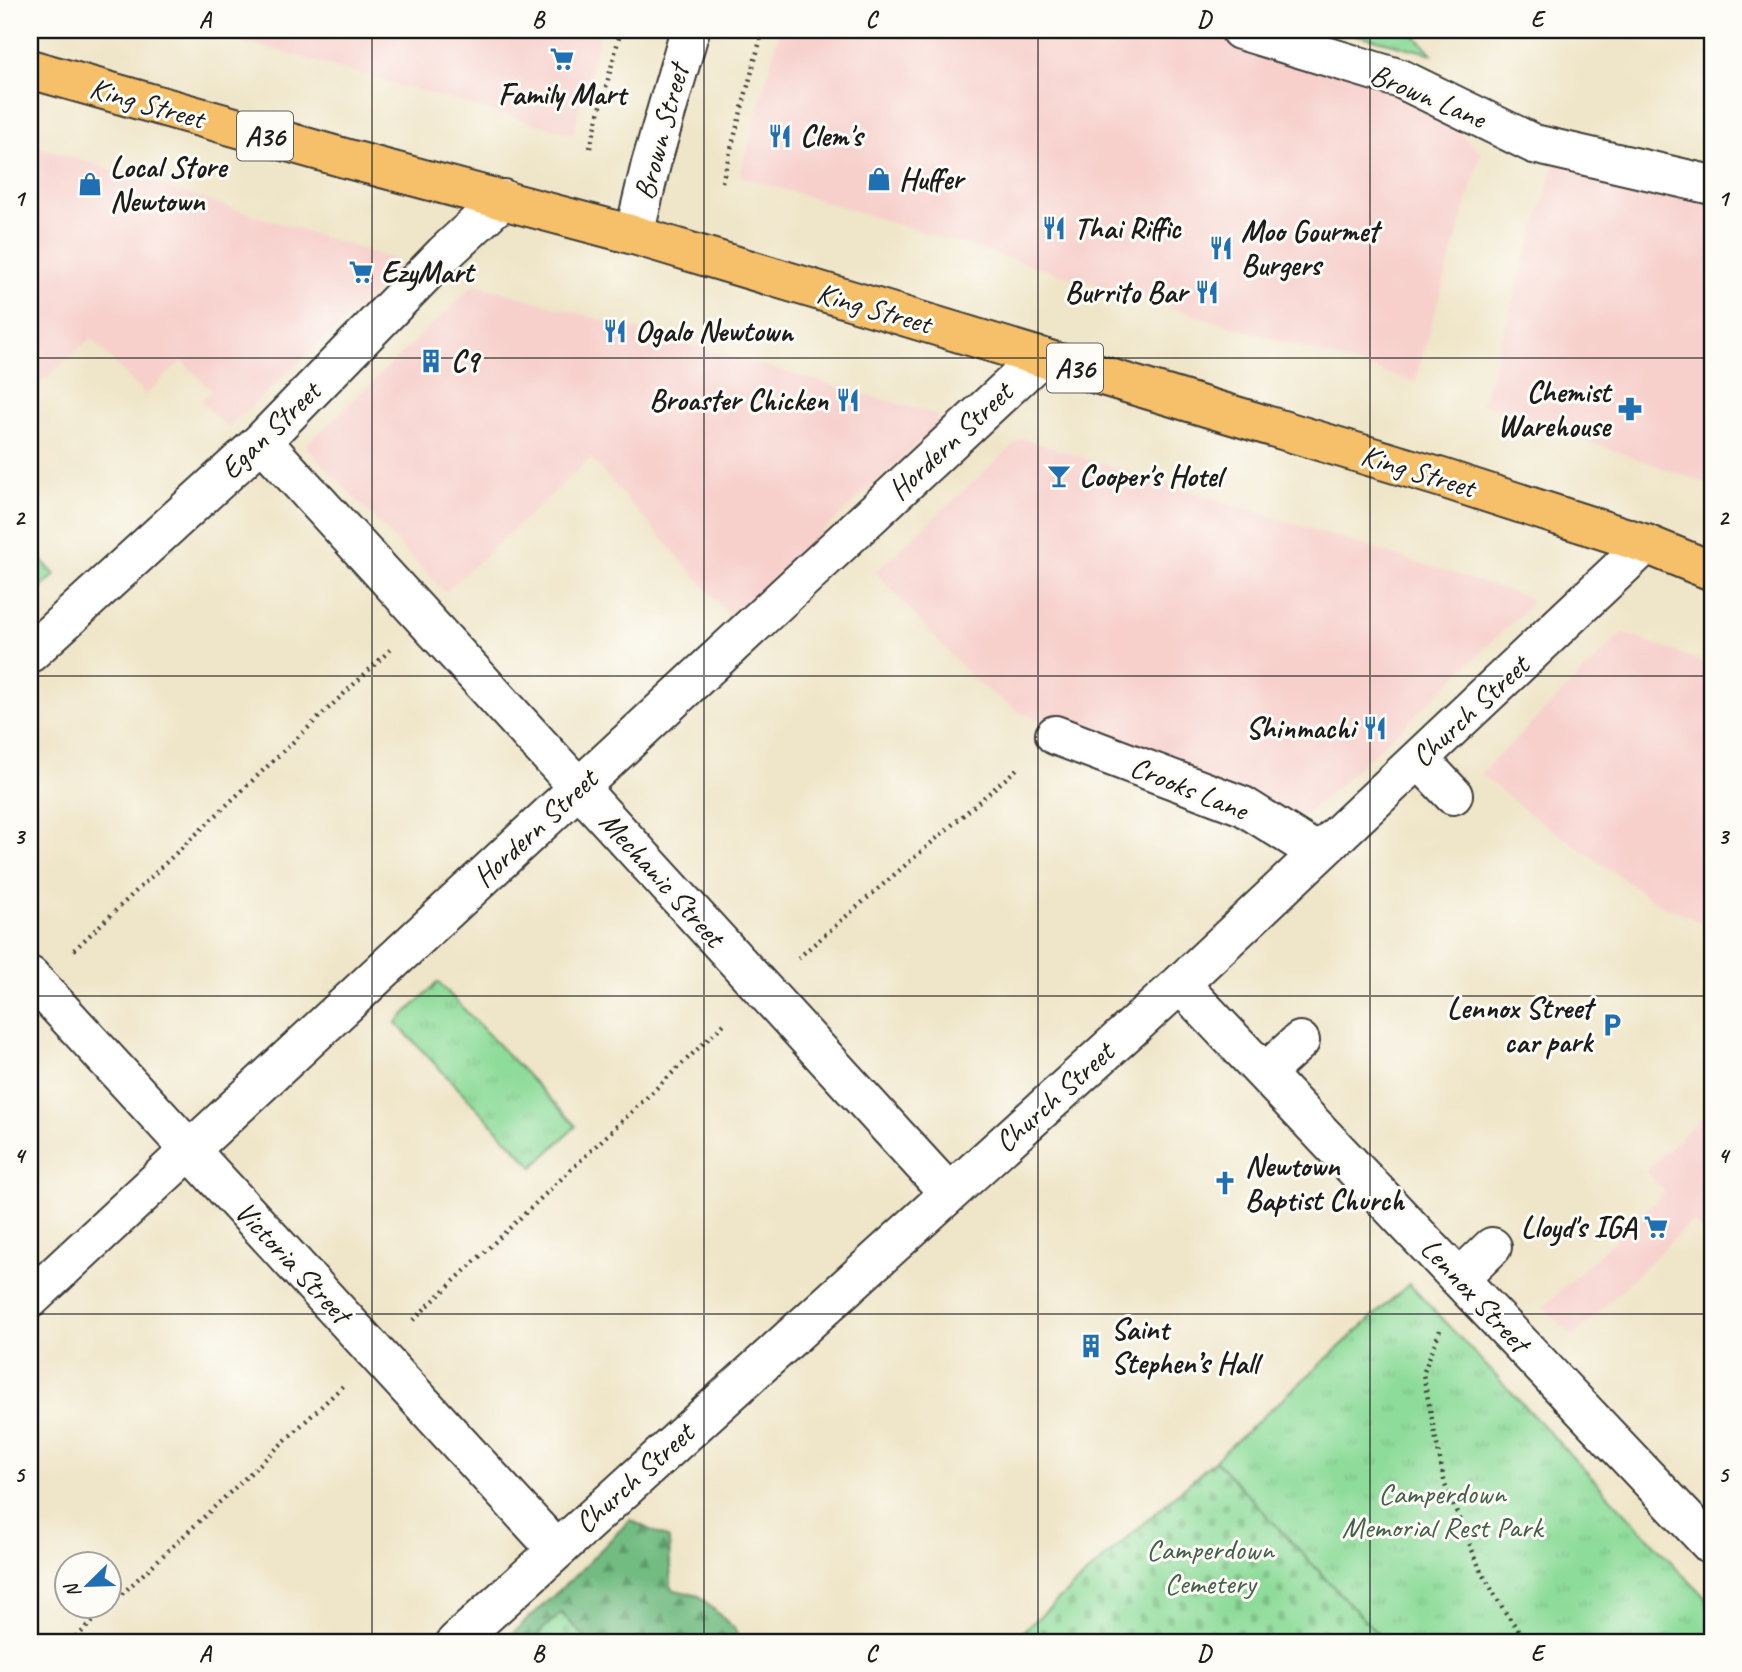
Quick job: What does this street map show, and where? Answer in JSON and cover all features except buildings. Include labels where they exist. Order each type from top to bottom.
[{"type":"highway","name":"King Street","points":[[30,69],[634,236],[1041,357],[1442,478],[1646,544],[1712,571]]},
{"type":"street","name":"Brown Street","points":[[634,236],[651,164],[690,30]]},
{"type":"street","name":"Brown Lane","points":[[1240,30],[1401,79],[1534,144],[1712,185]]},
{"type":"street","name":"Egan Street","points":[[30,653],[262,442],[444,254],[503,199]]},
{"type":"street","name":"Hordern Street","points":[[30,1298],[1041,357]]},
{"type":"street","name":"Mechanic Street","points":[[262,442],[948,1192]]},
{"type":"street","name":"Church Street","points":[[456,1642],[948,1192],[1180,984],[1646,544]]},
{"type":"street","name":"Crooks Lane","points":[[1055,735],[1243,806],[1318,853]]},
{"type":"street","points":[[1419,759],[1453,795]]},
{"type":"street","name":"Victoria Street","points":[[34,980],[556,1549]]},
{"type":"street","name":"Lennox Street","points":[[1180,984],[1712,1546]]},
{"type":"street","points":[[1265,1073],[1300,1041]]},
{"type":"street","points":[[1459,1279],[1492,1247]]},
{"type":"path","points":[[590,148],[621,30]]},
{"type":"path","points":[[722,182],[763,30]]},
{"type":"path","points":[[34,980],[424,618]]},
{"type":"path","points":[[71,1642],[762,988],[1055,735]]},
{"type":"path","points":[[1443,1322],[1423,1374],[1445,1485],[1480,1569],[1503,1609],[1527,1642]]},
{"type":"shaded area","points":[[204,30],[601,30],[573,134]]},
{"type":"shaded area","points":[[780,30],[1240,30],[1401,79],[1481,153],[1415,382],[740,176]]},
{"type":"shaded area","points":[[30,144],[396,260],[402,269],[227,428],[201,402],[212,391],[182,361],[145,395],[91,338],[30,393]]},
{"type":"shaded area","points":[[1556,160],[1712,189],[1712,485],[1482,404]]},
{"type":"shaded area","points":[[475,284],[937,415],[938,424],[731,617],[591,458],[445,592],[305,446]]},
{"type":"shaded area","points":[[1021,438],[1531,598],[1531,604],[1402,728],[1309,812],[1297,817],[1019,712],[976,682],[875,572]]},
{"type":"shaded area","points":[[1623,633],[1712,665],[1712,927],[1654,901],[1522,808],[1480,774]]},
{"type":"shaded area","name":"Lloyd's IGA","points":[[1712,1107],[1712,1234],[1709,1237],[1692,1221],[1573,1337],[1543,1307],[1665,1192],[1646,1171]]},
{"type":"green space","points":[[1338,30],[1410,30],[1432,54]]},
{"type":"green space","points":[[30,547],[55,575],[30,598]]},
{"type":"green space","points":[[438,982],[576,1126],[533,1167],[396,1023]]},
{"type":"green space","name":"Camperdown Memorial Rest Park","points":[[1409,1284],[1712,1605],[1712,1642],[1385,1642],[1215,1460]]},
{"type":"green space","name":"Camperdown Cemetery","points":[[1215,1460],[1385,1642],[1011,1642]]},
{"type":"green space","points":[[630,1520],[669,1539],[671,1589],[699,1596],[735,1629],[740,1642],[503,1642],[575,1576]]},
{"type":"green space","points":[[561,1613],[589,1642],[529,1642]]},
{"type":"place","name":"Family Mart","points":[[562,59]]},
{"type":"place","name":"Clem's","points":[[780,136]]},
{"type":"place","name":"Huffer","points":[[879,179]]},
{"type":"place","name":"Local Store Newtown","points":[[90,184]]},
{"type":"place","name":"Thai Riffic","points":[[1054,228]]},
{"type":"place","name":"Moo Gourmet Burgers","points":[[1221,248]]},
{"type":"place","name":"EzyMart","points":[[361,272]]},
{"type":"place","name":"Burrito Bar","points":[[1207,292]]},
{"type":"place","name":"Ogalo Newtown","points":[[615,331]]},
{"type":"place","name":"C9","points":[[431,361]]},
{"type":"place","name":"Broaster Chicken","points":[[848,400]]},
{"type":"place","name":"Chemist Warehouse","points":[[1630,409]]},
{"type":"place","name":"Cooper's Hotel","points":[[1059,476]]},
{"type":"place","name":"Shinmachi","points":[[1375,728]]},
{"type":"place","name":"Lennox Street car park","points":[[1612,1025]]},
{"type":"place","name":"Newtown Baptist Church","points":[[1225,1183]]},
{"type":"place","name":"Lloyd's IGA","points":[[1656,1227]]},
{"type":"place","name":"Saint Stephen’s Hall","points":[[1091,1346]]}]
